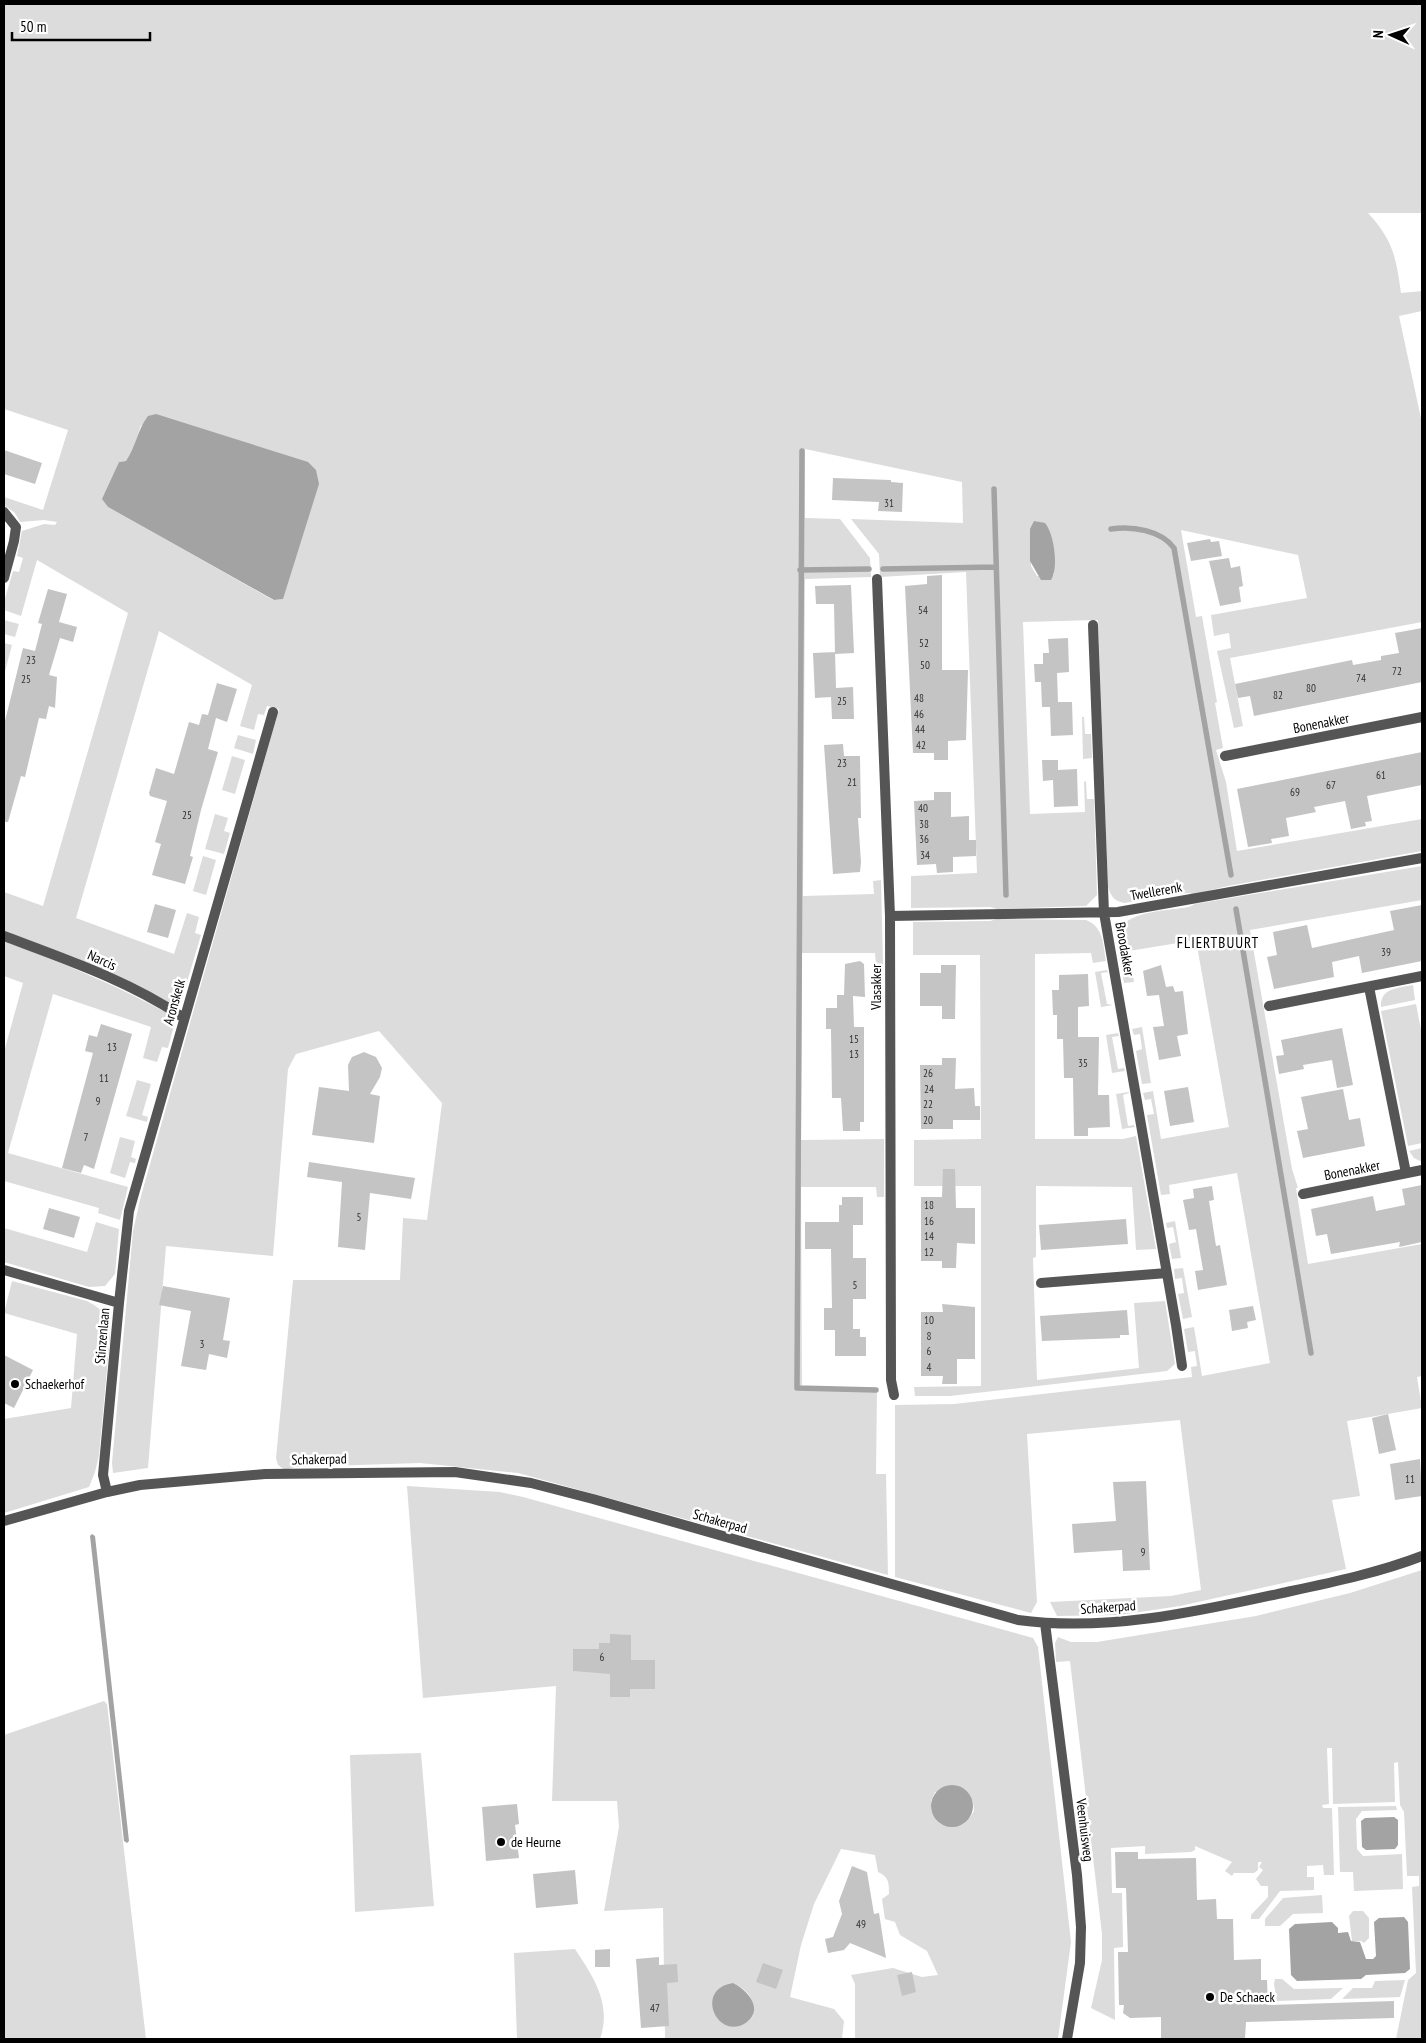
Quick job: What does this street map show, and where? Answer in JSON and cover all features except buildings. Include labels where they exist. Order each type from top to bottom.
[{"type":"street","points":[[4,512],[10,517],[16,527],[16,533],[4,578]]},
{"type":"street","name":"Vlasakker","points":[[877,579],[890,916],[891,1380],[894,1394]]},
{"type":"street","name":"Broodakker","points":[[1093,625],[1104,913],[1182,1366]]},
{"type":"street","name":"Aronskelk","points":[[119,1303],[129,1211],[273,712]]},
{"type":"street","name":"Bonenakker","points":[[1225,756],[1422,716]]},
{"type":"street","name":"Twellerenk","points":[[890,916],[1104,913],[1422,858]]},
{"type":"street","name":"Narcis","points":[[4,936],[75,963],[134,990],[184,1018]]},
{"type":"street","points":[[1269,1006],[1422,976]]},
{"type":"street","points":[[1369,987],[1406,1173]]},
{"type":"street","name":"Bonenakker","points":[[1304,1194],[1422,1170]]},
{"type":"street","name":"Stinzenlaan","points":[[4,1270],[119,1303],[103,1476],[107,1492]]},
{"type":"street","points":[[1041,1283],[1167,1274]]},
{"type":"street","name":"Schakerpad","points":[[4,1521],[107,1492],[140,1485],[265,1474],[428,1471],[492,1476],[593,1498],[1018,1620],[1045,1623],[1127,1621],[1224,1606],[1323,1584],[1398,1565],[1422,1556]]},
{"type":"street","name":"Veenhuisweg","points":[[1045,1623],[1077,1875],[1081,1927],[1080,1963],[1067,2039]]},
{"type":"shaded area","points":[[4,4],[1422,4],[1422,213],[1368,213],[1383,232],[1392,250],[1401,293],[1422,291],[1422,311],[1399,316],[1422,423],[1422,622],[1230,658],[1243,726],[1234,728],[1217,651],[1231,648],[1229,633],[1214,636],[1211,615],[1307,598],[1298,555],[1181,530],[1196,617],[1202,616],[1223,748],[1216,750],[1226,782],[1237,851],[1422,819],[1422,851],[1228,886],[1194,894],[1187,893],[1124,903],[1118,901],[1108,887],[1098,620],[1023,622],[1030,814],[1085,812],[1084,782],[1086,781],[1087,799],[1094,799],[1097,895],[1086,906],[997,909],[990,907],[911,908],[911,876],[977,873],[966,572],[880,577],[879,554],[851,519],[963,523],[962,482],[805,449],[805,518],[840,519],[870,558],[871,577],[805,579],[803,896],[874,894],[873,881],[881,880],[883,964],[876,964],[875,953],[802,953],[801,1140],[884,1139],[884,1197],[877,1197],[876,1187],[801,1187],[802,1388],[877,1388],[876,1474],[886,1474],[888,1575],[518,1473],[420,1463],[295,1467],[285,1470],[278,1465],[276,1458],[293,1280],[400,1280],[403,1218],[427,1220],[442,1103],[379,1031],[296,1054],[288,1069],[273,1256],[166,1246],[148,1468],[113,1473],[112,1463],[133,1231],[141,1196],[279,709],[267,706],[264,715],[258,714],[254,730],[240,726],[252,685],[159,631],[76,918],[174,954],[187,913],[199,917],[195,933],[201,935],[179,1009],[76,958],[4,931],[4,892],[43,906],[128,613],[37,560],[21,616],[4,610],[4,602],[13,571],[19,572],[23,558],[17,556],[22,531],[44,524],[55,525],[57,522],[44,520],[20,522],[15,513],[4,505],[4,497],[43,510],[68,430],[4,409]],"holes":[[[141,425],[283,599],[273,600],[108,507],[103,499],[119,462],[126,461],[132,453]],[[1030,542],[1054,551],[1054,575],[1037,576],[1031,566]]]},
{"type":"shaded area","points":[[156,414],[308,462],[316,470],[319,484],[283,599],[274,600],[108,507],[102,499],[119,462],[126,461],[129,456],[144,421],[148,416]]},
{"type":"shaded area","points":[[1034,521],[1045,523],[1051,534],[1055,567],[1051,580],[1041,580],[1030,561],[1030,529]]},
{"type":"shaded area","points":[[4,620],[19,624],[15,637],[4,634]]},
{"type":"shaded area","points":[[4,643],[12,645],[4,675]]},
{"type":"shaded area","points":[[1082,717],[1084,717],[1085,734],[1091,734],[1092,758],[1083,759]]},
{"type":"shaded area","points":[[238,735],[256,740],[253,754],[234,748]]},
{"type":"shaded area","points":[[232,756],[245,760],[235,794],[222,790]]},
{"type":"shaded area","points":[[215,814],[228,818],[224,831],[230,833],[224,854],[205,849]]},
{"type":"shaded area","points":[[203,856],[216,860],[206,895],[193,891]]},
{"type":"shaded area","points":[[1422,866],[1422,900],[1250,930],[1292,1169],[1298,1188],[1296,1188],[1308,1264],[1422,1244],[1422,1376],[1417,1377],[1422,1408],[1347,1421],[1360,1496],[1332,1500],[1346,1569],[1180,1606],[1120,1615],[1057,1616],[1050,1602],[1171,1596],[1201,1590],[1180,1420],[1027,1434],[1037,1602],[1031,1613],[895,1577],[895,1405],[954,1404],[1192,1377],[1191,1367],[1197,1366],[1195,1351],[1188,1352],[1184,1329],[1194,1327],[1202,1376],[1270,1363],[1237,1173],[1169,1185],[1170,1194],[1161,1195],[1147,1115],[1154,1114],[1151,1099],[1145,1100],[1143,1093],[1153,1091],[1161,1139],[1229,1127],[1196,940],[1129,951],[1134,982],[1124,983],[1117,945],[1119,930],[1134,917],[1157,911]]},
{"type":"shaded area","points":[[997,919],[1086,920],[1096,927],[1102,937],[1106,961],[1093,963],[1091,953],[1035,954],[1035,1139],[1123,1139],[1136,1136],[1156,1249],[1136,1250],[1132,1187],[1036,1186],[1036,1257],[1033,1258],[1037,1380],[1139,1368],[1134,1303],[1165,1301],[1175,1364],[1167,1371],[950,1396],[915,1396],[914,1387],[981,1386],[981,1186],[914,1186],[914,1140],[981,1139],[980,955],[913,955],[913,922],[990,921]]},
{"type":"shaded area","points":[[4,941],[91,976],[176,1018],[168,1048],[162,1047],[157,1062],[143,1058],[151,1027],[53,994],[8,1153],[128,1187],[120,1220],[98,1213],[99,1208],[4,1181],[4,1052],[23,983],[4,976]]},
{"type":"shaded area","points":[[1107,970],[1108,972],[1101,973],[1107,1004],[1113,1005],[1101,1007],[1095,972]]},
{"type":"shaded area","points":[[1413,985],[1415,1000],[1381,1007],[1383,996],[1387,992],[1396,988]]},
{"type":"shaded area","points":[[1416,1004],[1422,1035],[1422,1143],[1408,1146],[1381,1011]]},
{"type":"shaded area","points":[[1142,1027],[1151,1083],[1142,1084],[1136,1051],[1142,1049],[1140,1034],[1134,1035],[1132,1029]]},
{"type":"shaded area","points":[[1118,1033],[1119,1036],[1112,1037],[1118,1069],[1124,1068],[1125,1071],[1112,1073],[1106,1035]]},
{"type":"shaded area","points":[[137,1080],[151,1084],[142,1115],[148,1117],[147,1122],[126,1116]]},
{"type":"shaded area","points":[[1129,1092],[1123,1095],[1128,1126],[1134,1125],[1135,1127],[1122,1129],[1116,1094]]},
{"type":"shaded area","points":[[120,1137],[135,1141],[131,1157],[136,1159],[135,1163],[130,1162],[125,1178],[110,1173]]},
{"type":"shaded area","points":[[1422,1148],[1422,1162],[1414,1158],[1409,1151]]},
{"type":"shaded area","points":[[1175,1221],[1181,1258],[1172,1259],[1169,1244],[1176,1242],[1173,1227],[1167,1228],[1166,1223]]},
{"type":"shaded area","points":[[96,1222],[119,1229],[115,1274],[105,1286],[89,1287],[4,1262],[4,1228],[87,1252]]},
{"type":"shaded area","points":[[1183,1268],[1192,1317],[1183,1319],[1178,1294],[1184,1293],[1182,1278],[1175,1279],[1174,1269]]},
{"type":"shaded area","points":[[12,1281],[93,1304],[105,1315],[109,1325],[110,1337],[99,1455],[89,1487],[4,1513],[4,1419],[71,1408],[77,1334],[4,1313]]},
{"type":"shaded area","points":[[407,1486],[500,1492],[523,1497],[1033,1638],[1038,1647],[1071,1942],[1058,2039],[855,2039],[855,1984],[851,1975],[893,1968],[922,1977],[938,1975],[927,1951],[900,1935],[895,1922],[885,1919],[882,1899],[889,1894],[888,1884],[886,1878],[878,1872],[875,1855],[841,1849],[814,1904],[801,1945],[790,1997],[834,2009],[844,2021],[842,2039],[665,2039],[663,1908],[604,1911],[619,1827],[617,1801],[552,1801],[556,1686],[423,1698]],"holes":[[[935,1792],[973,1801],[974,1811],[969,1819],[931,1811],[931,1801]],[[733,1983],[743,1989],[750,1997],[753,2006],[752,2018]]]},
{"type":"shaded area","points":[[92,1534],[95,1536],[129,1841],[127,1843],[124,1841],[90,1536]]},
{"type":"shaded area","points":[[1422,1570],[1422,2038],[1396,2039],[1408,1980],[1416,1973],[1412,1887],[1419,1886],[1419,1876],[1407,1876],[1404,1812],[1400,1805],[1398,1762],[1394,1763],[1395,1802],[1333,1804],[1332,1748],[1327,1748],[1329,1804],[1322,1805],[1323,1808],[1332,1808],[1334,1875],[1324,1875],[1323,1865],[1307,1866],[1307,1877],[1314,1877],[1314,1890],[1280,1891],[1259,1919],[1251,1919],[1251,1915],[1268,1897],[1268,1886],[1261,1886],[1256,1879],[1263,1870],[1259,1867],[1262,1862],[1258,1862],[1258,1870],[1254,1873],[1234,1873],[1232,1876],[1225,1871],[1232,1862],[1195,1846],[1195,1850],[1191,1852],[1145,1854],[1145,1846],[1111,1848],[1112,1893],[1122,1893],[1123,1947],[1114,1948],[1115,2020],[1091,2008],[1102,1960],[1102,1934],[1070,1661],[1056,1662],[1055,1643],[1058,1637],[1071,1642],[1097,1642],[1256,1616],[1350,1593]]},
{"type":"shaded area","points":[[104,1701],[107,1704],[146,2039],[4,2039],[4,1735]]},
{"type":"shaded area","points":[[421,1753],[434,1906],[355,1912],[350,1755]]},
{"type":"shaded area","points":[[956,1785],[964,1788],[970,1794],[973,1806],[970,1818],[964,1824],[948,1827],[940,1824],[934,1818],[931,1802],[934,1794],[940,1788]]},
{"type":"shaded area","points":[[1396,1806],[1397,1810],[1362,1811],[1356,1819],[1357,1849],[1363,1856],[1402,1854],[1403,1889],[1354,1891],[1353,1872],[1340,1872],[1338,1807]]},
{"type":"shaded area","points":[[1394,1817],[1398,1820],[1398,1845],[1395,1849],[1366,1850],[1362,1847],[1361,1821],[1365,1818]]},
{"type":"shaded area","points":[[1322,1895],[1323,1913],[1293,1914],[1280,1926],[1265,1926],[1265,1919],[1283,1898]]},
{"type":"shaded area","points":[[1353,1911],[1363,1911],[1369,1918],[1369,1938],[1364,1943],[1352,1941],[1349,1916]]},
{"type":"shaded area","points":[[1404,1917],[1408,1922],[1410,1969],[1405,1973],[1366,1975],[1361,1979],[1297,1981],[1291,1975],[1289,1929],[1295,1924],[1332,1922],[1338,1928],[1338,1933],[1348,1932],[1351,1941],[1360,1942],[1366,1959],[1373,1959],[1376,1956],[1374,1922],[1379,1918]]},
{"type":"shaded area","points":[[575,1949],[589,1970],[599,1992],[604,2014],[600,2039],[517,2039],[514,1953]]},
{"type":"shaded area","points":[[1275,1979],[1282,1979],[1294,1989],[1343,1988],[1331,1999],[1277,2001]]},
{"type":"shaded area","points":[[1405,1980],[1400,1997],[1342,1999],[1353,1988],[1372,1988],[1375,1981]]},
{"type":"shaded area","points":[[733,1983],[748,1995],[754,2005],[752,2017],[747,2022],[736,2027],[727,2026],[719,2020],[714,2013],[712,2004],[714,1995],[721,1987]]},
{"type":"waterway","points":[[802,451],[797,1388],[876,1390]]},
{"type":"waterway","points":[[994,489],[1006,895]]},
{"type":"waterway","points":[[1111,529],[1128,528],[1154,533],[1162,537],[1174,548],[1231,875]]},
{"type":"waterway","points":[[883,569],[996,567]]},
{"type":"waterway","points":[[800,570],[869,569]]},
{"type":"waterway","points":[[1236,909],[1311,1353]]},
{"type":"place","name":"Schaekerhof","points":[[15,1384]]},
{"type":"place","name":"de Heurne","points":[[501,1842]]},
{"type":"place","name":"De Schaeck","points":[[1210,1997]]},
{"type":"district","name":"FLIERTBUURT","points":[[1218,943]]}]
